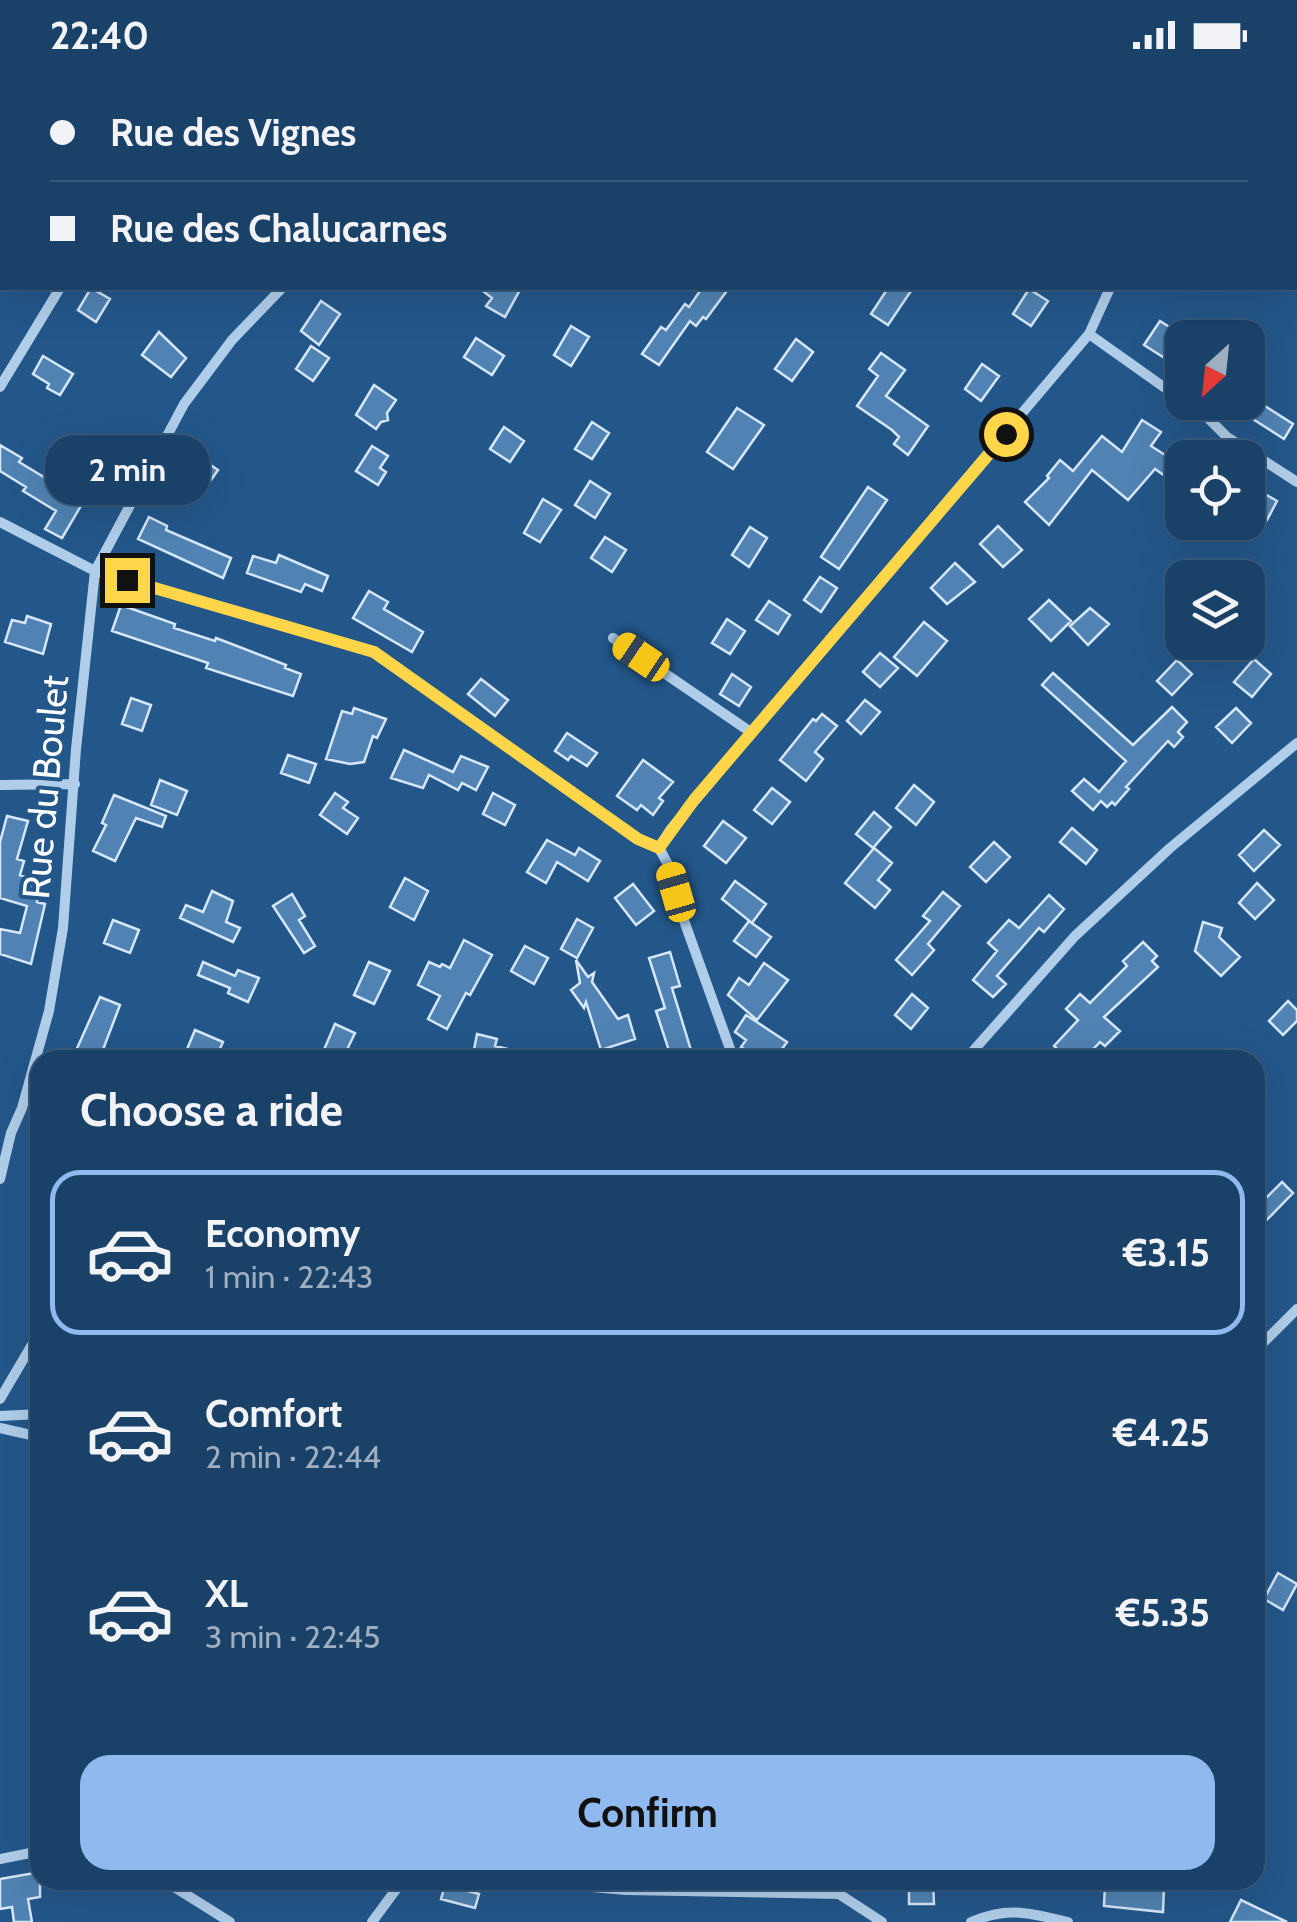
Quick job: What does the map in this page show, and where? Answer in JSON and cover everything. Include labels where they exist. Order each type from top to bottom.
[{"type":"street","points":[[0,387],[59,290]]},
{"type":"street","points":[[95,570],[184,404],[232,340],[280,290]]},
{"type":"street","points":[[659,848],[670,830],[1089,334],[1109,290]]},
{"type":"street","points":[[1089,334],[1165,388]]},
{"type":"street","points":[[1210,420],[1227,437],[1297,482]]},
{"type":"street","points":[[0,522],[95,570],[374,652],[638,839],[659,848],[670,868],[682,915],[730,1050]]},
{"type":"street","name":"Rue du Boulet","points":[[38,1050],[63,928],[95,570]]},
{"type":"street","points":[[614,638],[752,732]]},
{"type":"street","points":[[974,1050],[1075,936],[1170,848],[1297,743]]},
{"type":"street","points":[[0,785],[74,784]]},
{"type":"street","name":"Rue du Boulet","points":[[0,1180],[10,1133],[30,1079]]},
{"type":"street","points":[[1265,1341],[1297,1310]]},
{"type":"street","points":[[0,1399],[30,1348]]},
{"type":"street","points":[[0,1416],[30,1414]]},
{"type":"street","points":[[0,1428],[30,1435]]},
{"type":"street","points":[[0,1859],[30,1853]]},
{"type":"street","points":[[179,1890],[230,1922]]},
{"type":"street","points":[[372,1922],[396,1890]]},
{"type":"street","points":[[654,1890],[839,1894],[882,1922]]},
{"type":"street","points":[[971,1922],[993,1912],[1023,1912],[1068,1922]]},
{"type":"building","points":[[90,290],[110,299],[96,322],[78,310]]},
{"type":"building","points":[[482,290],[520,290],[505,317],[486,306],[492,298]]},
{"type":"building","points":[[701,290],[728,290],[706,319],[703,317],[696,326],[690,321],[659,365],[642,354],[661,327],[666,330],[685,304],[689,307]]},
{"type":"building","points":[[887,290],[912,290],[888,325],[871,314]]},
{"type":"building","points":[[1028,290],[1048,301],[1031,326],[1013,314]]},
{"type":"building","points":[[321,301],[340,314],[319,345],[301,331]]},
{"type":"building","points":[[1160,321],[1165,324],[1163,357],[1144,345]]},
{"type":"building","points":[[571,326],[589,337],[571,366],[554,355]]},
{"type":"building","points":[[159,332],[186,358],[171,377],[142,355]]},
{"type":"building","points":[[476,338],[504,356],[492,375],[464,357]]},
{"type":"building","points":[[796,339],[813,352],[792,381],[775,369]]},
{"type":"building","points":[[311,346],[329,358],[313,381],[296,369]]},
{"type":"building","points":[[881,353],[905,370],[886,396],[928,426],[908,455],[894,444],[899,437],[892,430],[857,406],[878,376],[869,369]]},
{"type":"building","points":[[43,356],[73,374],[60,395],[33,374]]},
{"type":"building","points":[[982,364],[999,376],[981,401],[965,389]]},
{"type":"building","points":[[374,385],[396,400],[387,413],[388,420],[376,429],[356,415]]},
{"type":"building","points":[[1265,406],[1293,424],[1284,439],[1254,420],[1265,420]]},
{"type":"building","points":[[737,408],[764,425],[733,469],[707,452]]},
{"type":"building","points":[[1142,420],[1161,432],[1151,446],[1165,455],[1165,476],[1155,469],[1128,500],[1092,470],[1049,525],[1025,502],[1049,478],[1060,460],[1073,471],[1102,436],[1122,452]]},
{"type":"building","points":[[592,422],[609,433],[592,459],[575,449]]},
{"type":"building","points":[[504,427],[524,441],[510,462],[490,449]]},
{"type":"building","points":[[0,445],[22,458],[19,462],[67,491],[76,477],[92,487],[62,538],[45,529],[56,511],[0,471]]},
{"type":"building","points":[[372,446],[388,456],[380,468],[386,472],[378,485],[356,471]]},
{"type":"building","points":[[199,457],[218,470],[199,497],[180,485]]},
{"type":"building","points":[[590,481],[610,494],[595,518],[575,505]]},
{"type":"building","points":[[868,487],[887,500],[839,569],[821,557]]},
{"type":"building","points":[[1265,494],[1277,501],[1265,519]]},
{"type":"building","points":[[543,499],[561,510],[540,542],[524,533]]},
{"type":"building","points":[[149,517],[167,526],[166,530],[231,558],[223,578],[138,539]]},
{"type":"building","points":[[998,526],[1022,550],[1003,567],[980,544]]},
{"type":"building","points":[[750,527],[767,538],[749,567],[732,555]]},
{"type":"building","points":[[605,537],[626,550],[612,572],[591,558]]},
{"type":"building","points":[[279,555],[328,576],[322,591],[305,584],[301,592],[247,573],[253,556],[276,563]]},
{"type":"building","points":[[955,563],[975,582],[947,604],[931,588]]},
{"type":"building","points":[[820,577],[837,588],[821,612],[804,600]]},
{"type":"building","points":[[369,591],[388,602],[384,609],[423,632],[412,652],[353,618]]},
{"type":"building","points":[[1049,600],[1071,621],[1051,641],[1029,619]]},
{"type":"building","points":[[769,601],[790,615],[778,634],[756,620]]},
{"type":"building","points":[[121,605],[175,624],[174,628],[215,641],[216,638],[286,665],[285,668],[301,674],[293,696],[206,668],[208,663],[112,631]]},
{"type":"building","points":[[1090,608],[1109,624],[1088,645],[1070,626]]},
{"type":"building","points":[[27,616],[51,624],[43,654],[5,642],[12,620],[25,623]]},
{"type":"building","points":[[727,619],[745,631],[730,654],[712,643]]},
{"type":"building","points":[[924,622],[947,641],[917,676],[894,657]]},
{"type":"building","points":[[880,653],[898,668],[880,687],[863,672]]},
{"type":"building","points":[[1177,660],[1192,674],[1172,695],[1157,681]]},
{"type":"building","points":[[1253,660],[1271,674],[1252,697],[1234,682]]},
{"type":"building","points":[[1053,673],[1133,745],[1172,707],[1187,722],[1178,732],[1183,737],[1174,747],[1168,741],[1126,787],[1129,789],[1115,805],[1112,802],[1107,807],[1101,801],[1093,810],[1072,791],[1084,779],[1099,792],[1126,761],[1042,685]]},
{"type":"building","points":[[732,674],[751,687],[739,706],[720,694]]},
{"type":"building","points":[[481,679],[508,700],[495,716],[468,694]]},
{"type":"building","points":[[131,698],[151,705],[142,731],[122,724]]},
{"type":"building","points":[[865,700],[880,712],[861,734],[847,721]]},
{"type":"building","points":[[354,708],[386,719],[377,738],[373,736],[364,762],[350,764],[326,759],[342,711],[352,714]]},
{"type":"building","points":[[1236,708],[1251,723],[1232,743],[1216,727]]},
{"type":"building","points":[[822,714],[837,726],[815,752],[823,759],[806,781],[780,760],[813,719],[816,721]]},
{"type":"building","points":[[567,733],[597,753],[587,766],[555,751]]},
{"type":"building","points":[[404,750],[453,772],[461,756],[488,767],[476,790],[462,783],[458,790],[429,775],[423,788],[391,778]]},
{"type":"building","points":[[288,755],[316,764],[309,783],[281,773]]},
{"type":"building","points":[[643,760],[673,782],[659,798],[663,801],[653,815],[641,805],[637,810],[617,796]]},
{"type":"building","points":[[160,780],[187,791],[177,815],[151,805]]},
{"type":"building","points":[[914,785],[934,802],[916,825],[896,808]]},
{"type":"building","points":[[772,788],[790,802],[772,824],[754,810]]},
{"type":"building","points":[[335,793],[348,802],[343,808],[358,818],[347,834],[320,815]]},
{"type":"building","points":[[493,793],[515,805],[505,825],[483,814]]},
{"type":"building","points":[[114,795],[166,816],[162,827],[136,818],[115,861],[93,851],[106,825],[102,823]]},
{"type":"building","points":[[874,812],[891,827],[873,848],[856,834]]},
{"type":"building","points":[[7,816],[28,821],[17,859],[24,861],[20,875],[43,881],[37,902],[45,904],[31,964],[0,954],[0,929],[20,933],[27,906],[0,898],[0,842]]},
{"type":"building","points":[[723,821],[746,838],[726,863],[704,846]]},
{"type":"building","points":[[1072,828],[1097,850],[1086,864],[1060,842]]},
{"type":"building","points":[[1264,830],[1280,845],[1254,871],[1239,855]]},
{"type":"building","points":[[547,840],[575,855],[579,848],[600,861],[588,881],[557,862],[546,883],[527,872]]},
{"type":"building","points":[[994,842],[1010,857],[986,882],[970,867]]},
{"type":"building","points":[[874,848],[892,863],[878,880],[890,890],[875,908],[845,883]]},
{"type":"building","points":[[405,878],[428,891],[414,920],[390,907]]},
{"type":"building","points":[[735,881],[766,904],[752,923],[722,899]]},
{"type":"building","points":[[1257,883],[1274,900],[1255,919],[1239,903]]},
{"type":"building","points":[[633,884],[654,911],[636,925],[615,898]]},
{"type":"building","points":[[212,891],[233,901],[226,922],[240,928],[233,942],[180,918],[186,905],[203,912]]},
{"type":"building","points":[[943,892],[960,906],[928,944],[934,950],[912,975],[896,960],[930,921],[923,916]]},
{"type":"building","points":[[292,894],[305,916],[299,920],[315,946],[304,953],[273,906]]},
{"type":"building","points":[[1049,895],[1064,909],[1044,932],[1039,928],[997,976],[1006,984],[993,997],[973,980],[997,951],[988,943],[1009,920],[1019,928]]},
{"type":"building","points":[[577,919],[593,928],[577,958],[561,949]]},
{"type":"building","points":[[113,920],[139,930],[130,953],[104,943]]},
{"type":"building","points":[[749,921],[771,937],[756,957],[734,941]]},
{"type":"building","points":[[1203,922],[1222,928],[1219,937],[1240,957],[1221,976],[1195,951]]},
{"type":"building","points":[[464,940],[492,955],[447,1029],[428,1019],[440,996],[418,985],[429,962],[450,968]]},
{"type":"building","points":[[1143,942],[1157,956],[1152,961],[1158,967],[1104,1017],[1120,1031],[1105,1046],[1100,1042],[1092,1050],[1058,1050],[1054,1046],[1078,1020],[1066,1009],[1080,994],[1090,1003],[1127,966],[1123,961]]},
{"type":"building","points":[[525,946],[548,958],[534,984],[511,971]]},
{"type":"building","points":[[670,952],[680,986],[672,988],[691,1050],[669,1050],[656,1011],[665,1008],[649,958]]},
{"type":"building","points":[[576,960],[588,977],[594,973],[592,982],[618,1019],[628,1015],[635,1039],[601,1050],[586,1002],[584,1008],[571,990],[580,983]]},
{"type":"building","points":[[203,962],[235,976],[238,970],[259,978],[248,1002],[228,993],[230,988],[198,975]]},
{"type":"building","points":[[369,962],[390,971],[374,1004],[354,995]]},
{"type":"building","points":[[764,963],[788,980],[757,1020],[728,995],[739,978],[749,985]]},
{"type":"building","points":[[912,994],[928,1008],[911,1029],[895,1015]]},
{"type":"building","points":[[100,997],[120,1005],[103,1050],[76,1050]]},
{"type":"building","points":[[1288,1001],[1297,1010],[1297,1021],[1283,1035],[1269,1021]]},
{"type":"building","points":[[746,1015],[787,1042],[781,1050],[746,1050],[741,1047],[746,1040],[735,1032]]},
{"type":"building","points":[[335,1024],[355,1033],[347,1050],[324,1050]]},
{"type":"building","points":[[195,1030],[223,1042],[219,1050],[187,1050]]},
{"type":"building","points":[[477,1034],[497,1039],[495,1046],[512,1050],[474,1050]]},
{"type":"building","points":[[1282,1182],[1293,1193],[1265,1222],[1265,1199]]},
{"type":"building","points":[[1278,1573],[1297,1584],[1283,1610],[1265,1597]]},
{"type":"building","points":[[30,1874],[30,1890],[40,1890],[40,1897],[28,1899],[32,1922],[14,1922],[12,1907],[0,1909],[0,1879]]},
{"type":"building","points":[[444,1890],[479,1894],[475,1908],[441,1899]]},
{"type":"building","points":[[909,1890],[933,1890],[934,1904],[909,1904]]},
{"type":"building","points":[[1105,1890],[1164,1890],[1163,1912],[1104,1906]]},
{"type":"building","points":[[1241,1900],[1287,1922],[1230,1922]]},
{"type":"route","points":[[127,580],[374,652],[638,839],[659,848],[694,800],[1006,434]]}]
